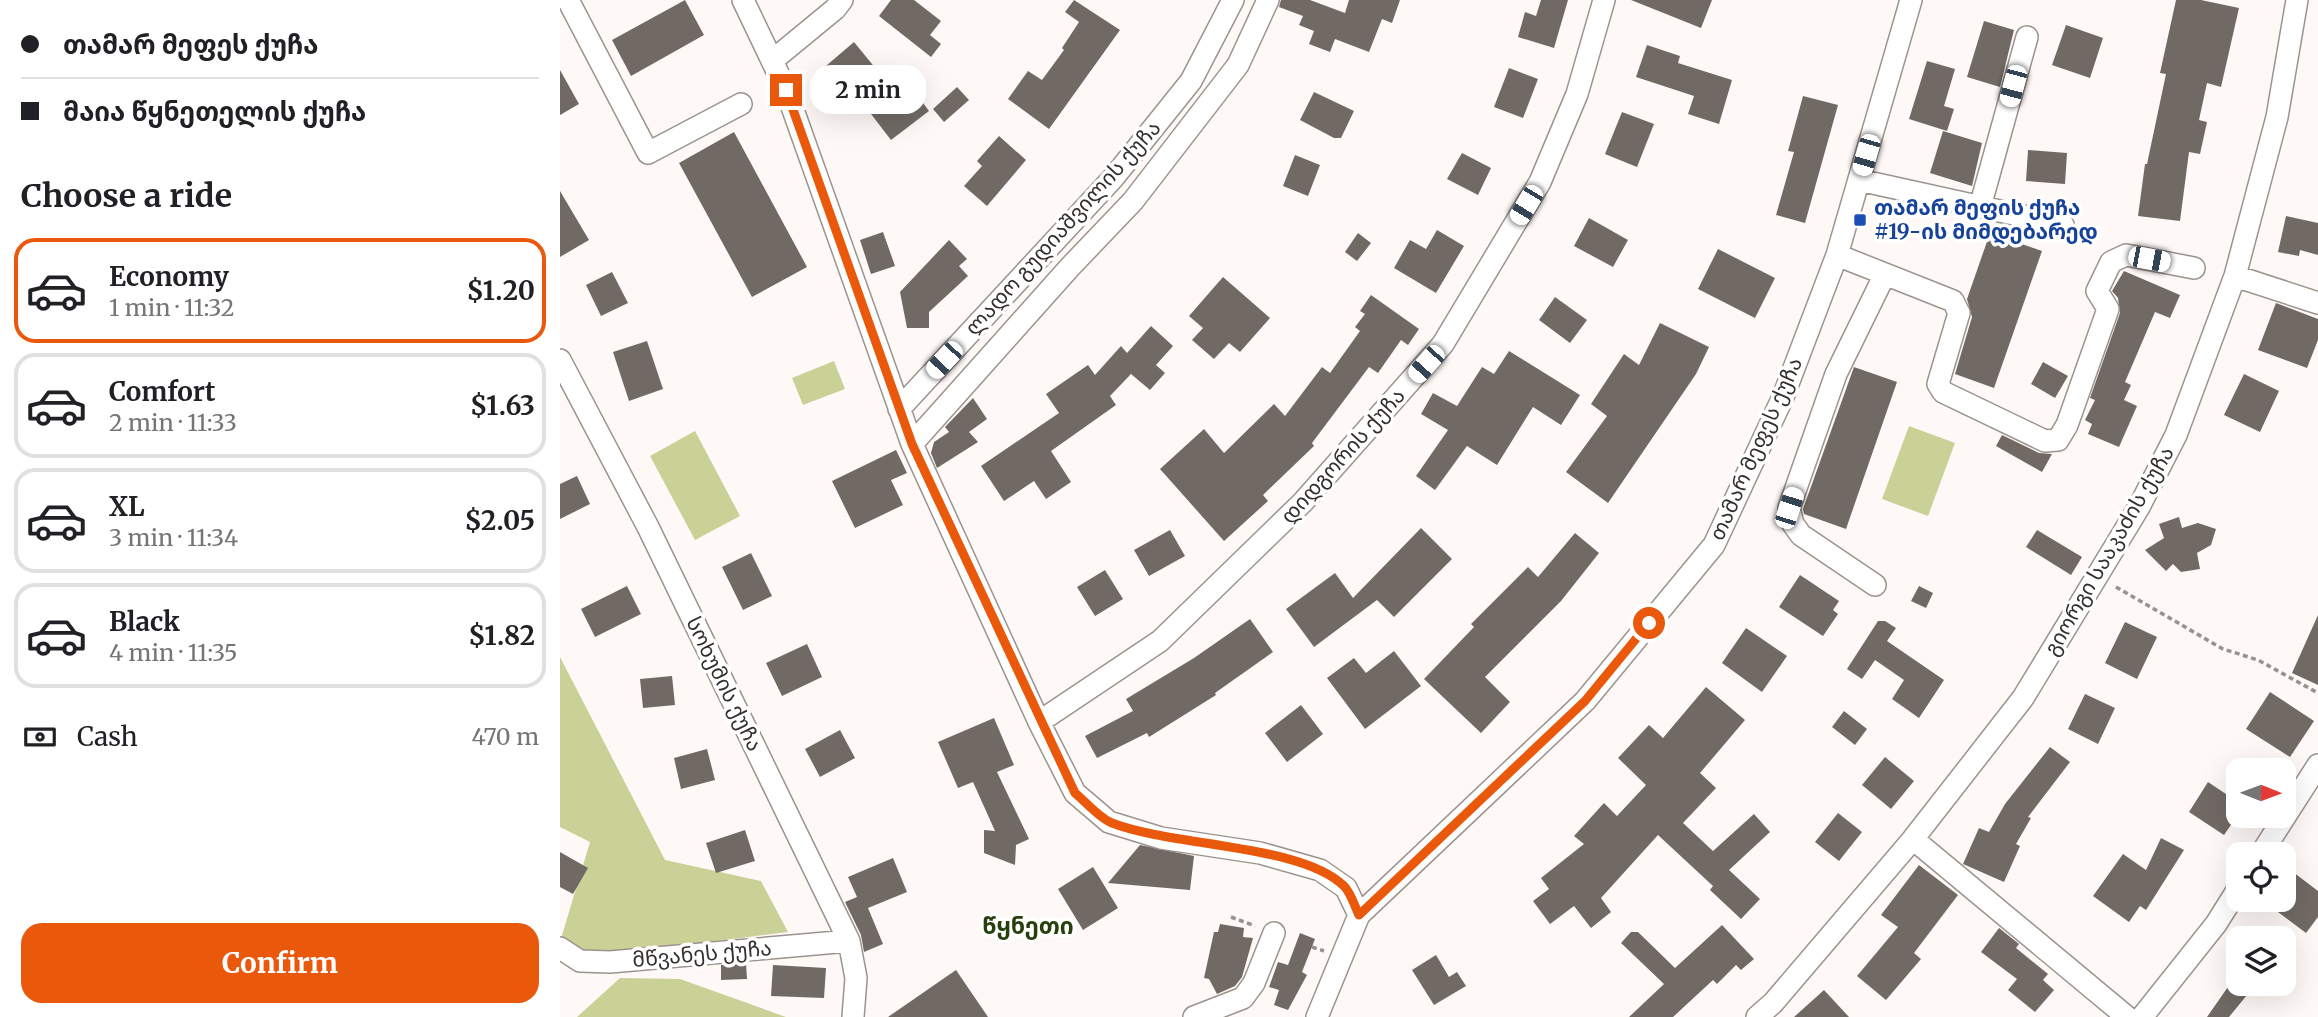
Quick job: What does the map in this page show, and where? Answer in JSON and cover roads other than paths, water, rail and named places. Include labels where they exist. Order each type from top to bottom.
[{"type":"street","points":[[568,0],[648,153],[741,104]]},
{"type":"street","points":[[743,0],[773,60],[912,444],[1075,793],[1109,822],[1161,838],[1260,853],[1320,870],[1346,888],[1359,915]]},
{"type":"street","points":[[773,60],[835,9],[842,0]]},
{"type":"street","name":"ლადო გუდიაშვილის ქუჩა","points":[[899,409],[1114,177],[1191,81],[1233,0]]},
{"type":"street","name":"ლადო გუდიაშვილის ქუჩა","points":[[912,444],[1070,267],[1133,201],[1238,65],[1268,0]]},
{"type":"street","name":"დიდგორის ქუჩა","points":[[1040,722],[1160,641],[1303,502],[1443,344],[1540,182],[1577,94],[1604,0]]},
{"type":"street","name":"თამარ მეფეს ქუჩა","points":[[1317,1017],[1359,915],[1585,701],[1714,545],[1783,397],[1837,255],[1911,0]]},
{"type":"street","name":"გიორგი სააკაძის ქუჩა","points":[[1757,1017],[1773,1003],[1913,839],[2023,698],[2099,578],[2176,435],[2235,276],[2277,117],[2297,0]]},
{"type":"street","points":[[1980,207],[2027,37]]},
{"type":"street","points":[[1858,180],[2063,225]]},
{"type":"street","points":[[1049,246],[1070,267]]},
{"type":"street","points":[[1837,255],[1941,295],[1956,306],[1959,313],[1938,376],[1938,384],[1944,392],[2045,441],[2058,440],[2067,425],[2108,309],[2097,291],[2111,262],[2126,254],[2194,268]]},
{"type":"street","points":[[1875,584],[1801,535],[1793,524],[1789,508],[1836,374],[1885,274]]},
{"type":"street","points":[[2235,276],[2318,303]]},
{"type":"street","points":[[996,304],[1019,324]]},
{"type":"street","name":"სოხუმის ქუჩა","points":[[560,360],[648,527],[849,941],[856,978],[853,1017]]},
{"type":"street","points":[[2269,842],[2318,765]]},
{"type":"street","points":[[1913,839],[2127,1017]]},
{"type":"street","points":[[2142,1017],[2226,909]]},
{"type":"street","points":[[1194,1017],[1243,998],[1254,983],[1265,930]]},
{"type":"street","name":"მწვანეს ქუჩა","points":[[560,947],[580,961],[610,962],[849,941]]},
{"type":"place","name":"თამარ მეფის ქუჩა #19-ის მიმდებარედ","points":[[1860,220]]},
{"type":"district","name":"წყნეთი","points":[[1028,926]]}]
